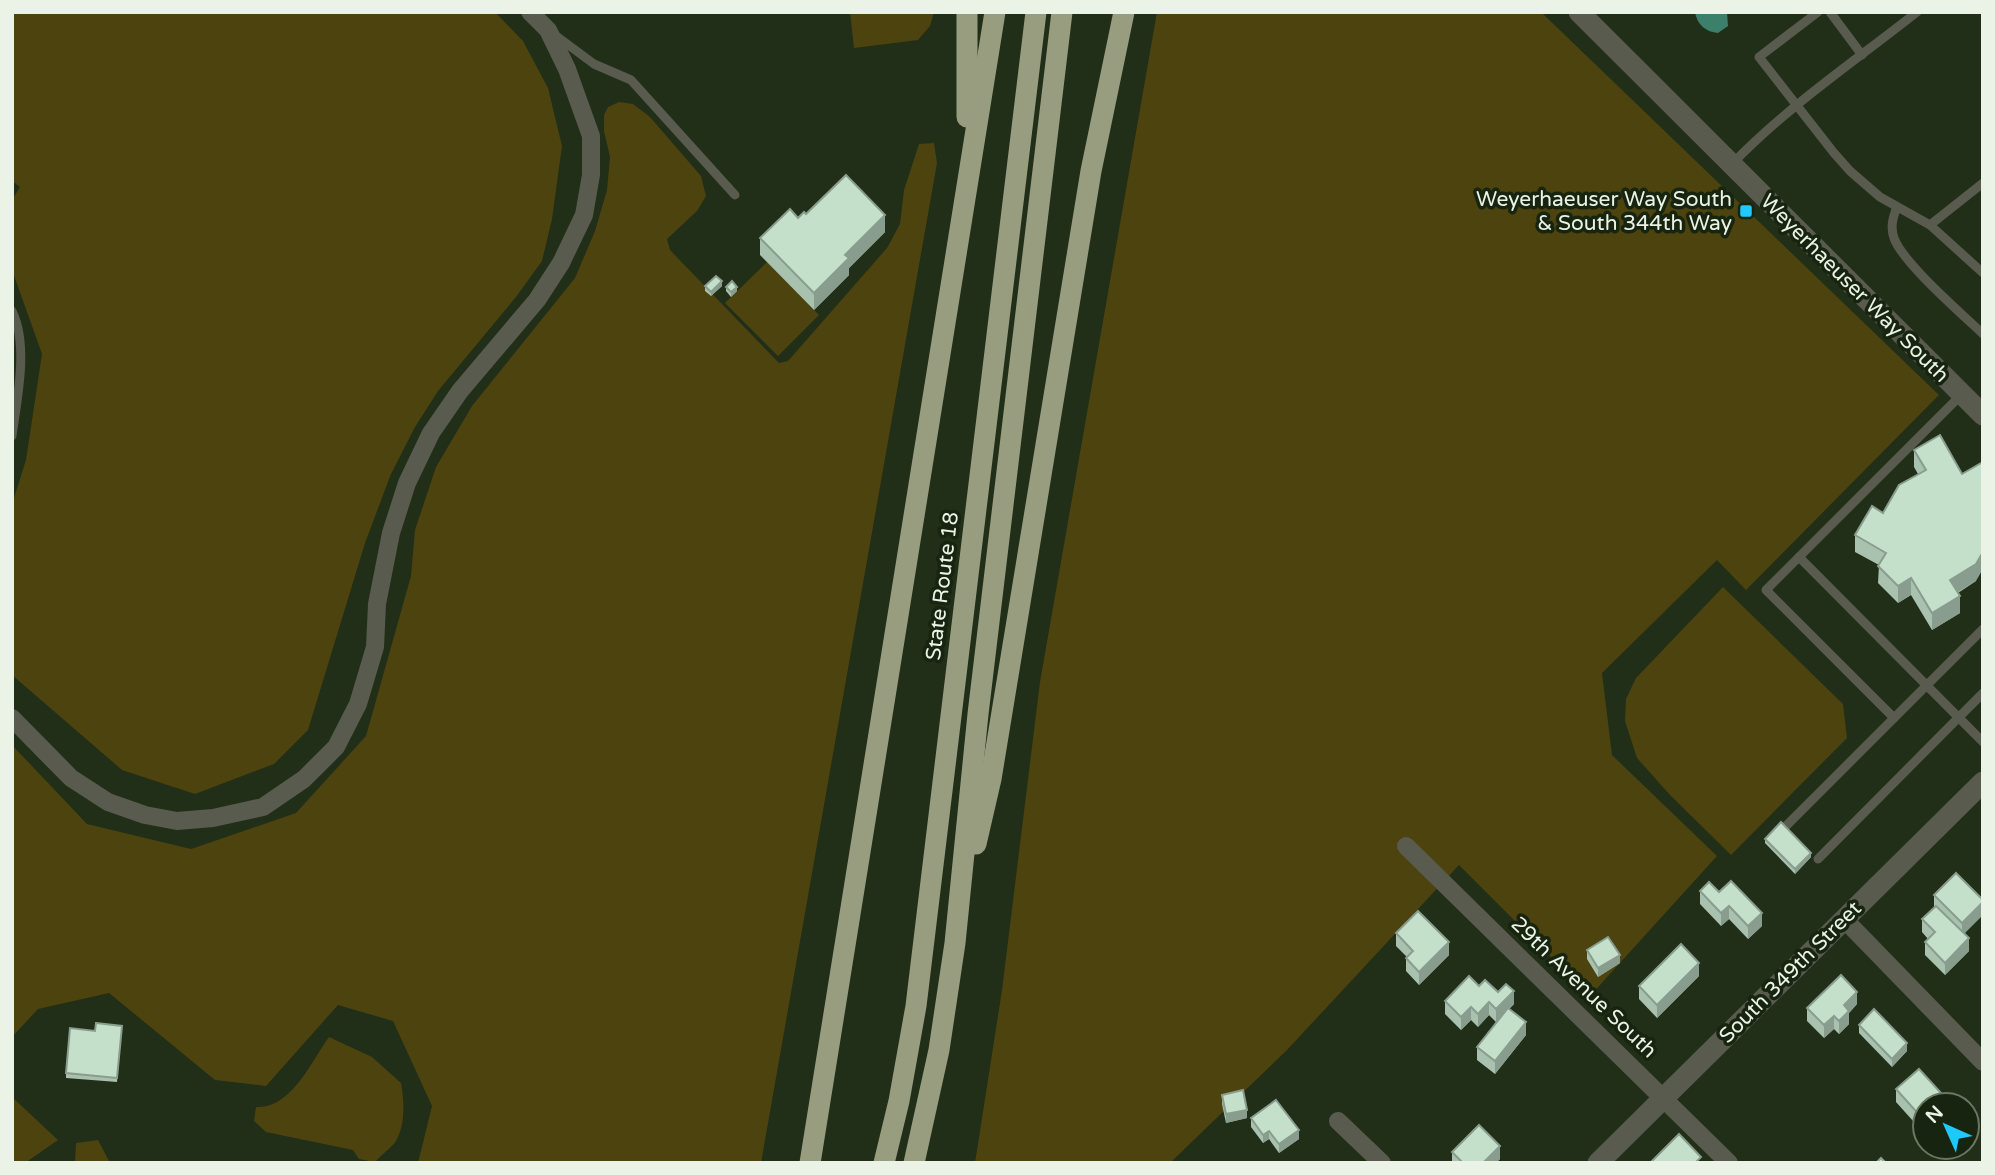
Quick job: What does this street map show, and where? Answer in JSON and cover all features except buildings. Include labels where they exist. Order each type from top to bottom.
[{"type":"highway","points":[[966,182],[967,12]]},
{"type":"highway","points":[[810,1163],[995,12]]},
{"type":"highway","name":"State Route 18","points":[[884,1163],[899,1101],[916,1006],[1036,12]]},
{"type":"highway","points":[[914,1163],[939,1050],[955,943],[982,686],[1062,12]]},
{"type":"highway","points":[[955,943],[991,779],[1091,171],[1124,12]]},
{"type":"street","points":[[12,718],[71,778],[108,802],[145,815],[177,821],[213,818],[263,807],[304,779],[336,747],[358,704],[375,647],[377,604],[391,533],[407,483],[431,433],[460,391],[537,300],[561,263],[584,215],[591,175],[591,136],[567,69],[548,30],[530,12]]},
{"type":"street","name":"Weyerhaeuser Way South","points":[[1579,12],[1983,415]]},
{"type":"street","name":"South 349th Street","points":[[1598,1163],[1983,782]]},
{"type":"street","name":"29th Avenue South","points":[[1406,846],[1665,1097],[1729,1163]]},
{"type":"street","points":[[1844,919],[1983,1062]]},
{"type":"street","points":[[1338,1121],[1382,1163]]},
{"type":"lane","points":[[1818,12],[1759,57],[1850,171],[1880,197],[1930,225],[1983,273]]},
{"type":"lane","points":[[1830,12],[1862,55]]},
{"type":"lane","points":[[1732,164],[1752,143],[1797,106],[1917,12]]},
{"type":"lane","points":[[548,30],[594,64],[631,80],[735,195]]},
{"type":"lane","points":[[1930,225],[1983,183]]},
{"type":"lane","points":[[1897,206],[1892,218],[1892,230],[1900,251],[1983,334]]},
{"type":"lane","points":[[12,310],[18,322],[21,371],[12,436]]},
{"type":"lane","points":[[1894,718],[1766,590],[1962,394]]},
{"type":"lane","points":[[1799,558],[1983,742]]},
{"type":"lane","points":[[1785,827],[1983,629]]},
{"type":"lane","points":[[1818,859],[1983,693]]},
{"type":"shaded area","points":[[12,12],[495,12],[523,41],[548,88],[562,146],[552,219],[542,261],[516,297],[438,391],[415,427],[391,474],[365,543],[308,730],[274,764],[195,794],[122,770],[12,675],[12,504],[26,460],[42,354],[12,270],[12,200],[20,187],[12,181]]},
{"type":"shaded area","points":[[850,12],[934,12],[930,26],[918,40],[854,48]]},
{"type":"shaded area","points":[[1157,12],[1541,12],[1939,395],[1746,590],[1717,560],[1602,673],[1612,755],[1717,856],[1590,996],[1459,865],[1287,1050],[1170,1163],[975,1163],[1002,990],[1040,682]]},
{"type":"shaded area","points":[[619,102],[633,104],[650,117],[701,176],[706,196],[697,211],[667,239],[670,250],[779,363],[788,361],[887,248],[900,224],[904,190],[919,144],[934,143],[937,163],[761,1163],[418,1163],[432,1106],[393,1021],[338,1005],[266,1086],[215,1080],[109,993],[38,1009],[12,1037],[12,745],[87,824],[191,849],[296,813],[366,736],[411,576],[415,530],[436,467],[472,406],[575,278],[595,231],[607,190],[610,157],[604,131],[604,115],[608,107]]},
{"type":"shaded area","points":[[767,262],[819,315],[778,356],[725,303]]},
{"type":"shaded area","points":[[1723,587],[1843,704],[1847,738],[1731,855],[1637,758],[1625,721],[1626,699],[1636,678]]},
{"type":"shaded area","points":[[329,1037],[372,1057],[401,1083],[403,1112],[399,1134],[394,1144],[375,1162],[359,1159],[353,1150],[266,1132],[254,1121],[256,1107],[268,1106],[290,1092]]},
{"type":"shaded area","points":[[12,1097],[58,1140],[25,1163],[12,1163]]},
{"type":"shaded area","points":[[98,1140],[110,1163],[75,1163],[76,1143]]},
{"type":"water","points":[[1695,12],[1727,12],[1728,26],[1718,33],[1710,31],[1700,24]]},
{"type":"place","name":"Weyerhaeuser Way South & South 344th Way","points":[[1746,211]]}]
